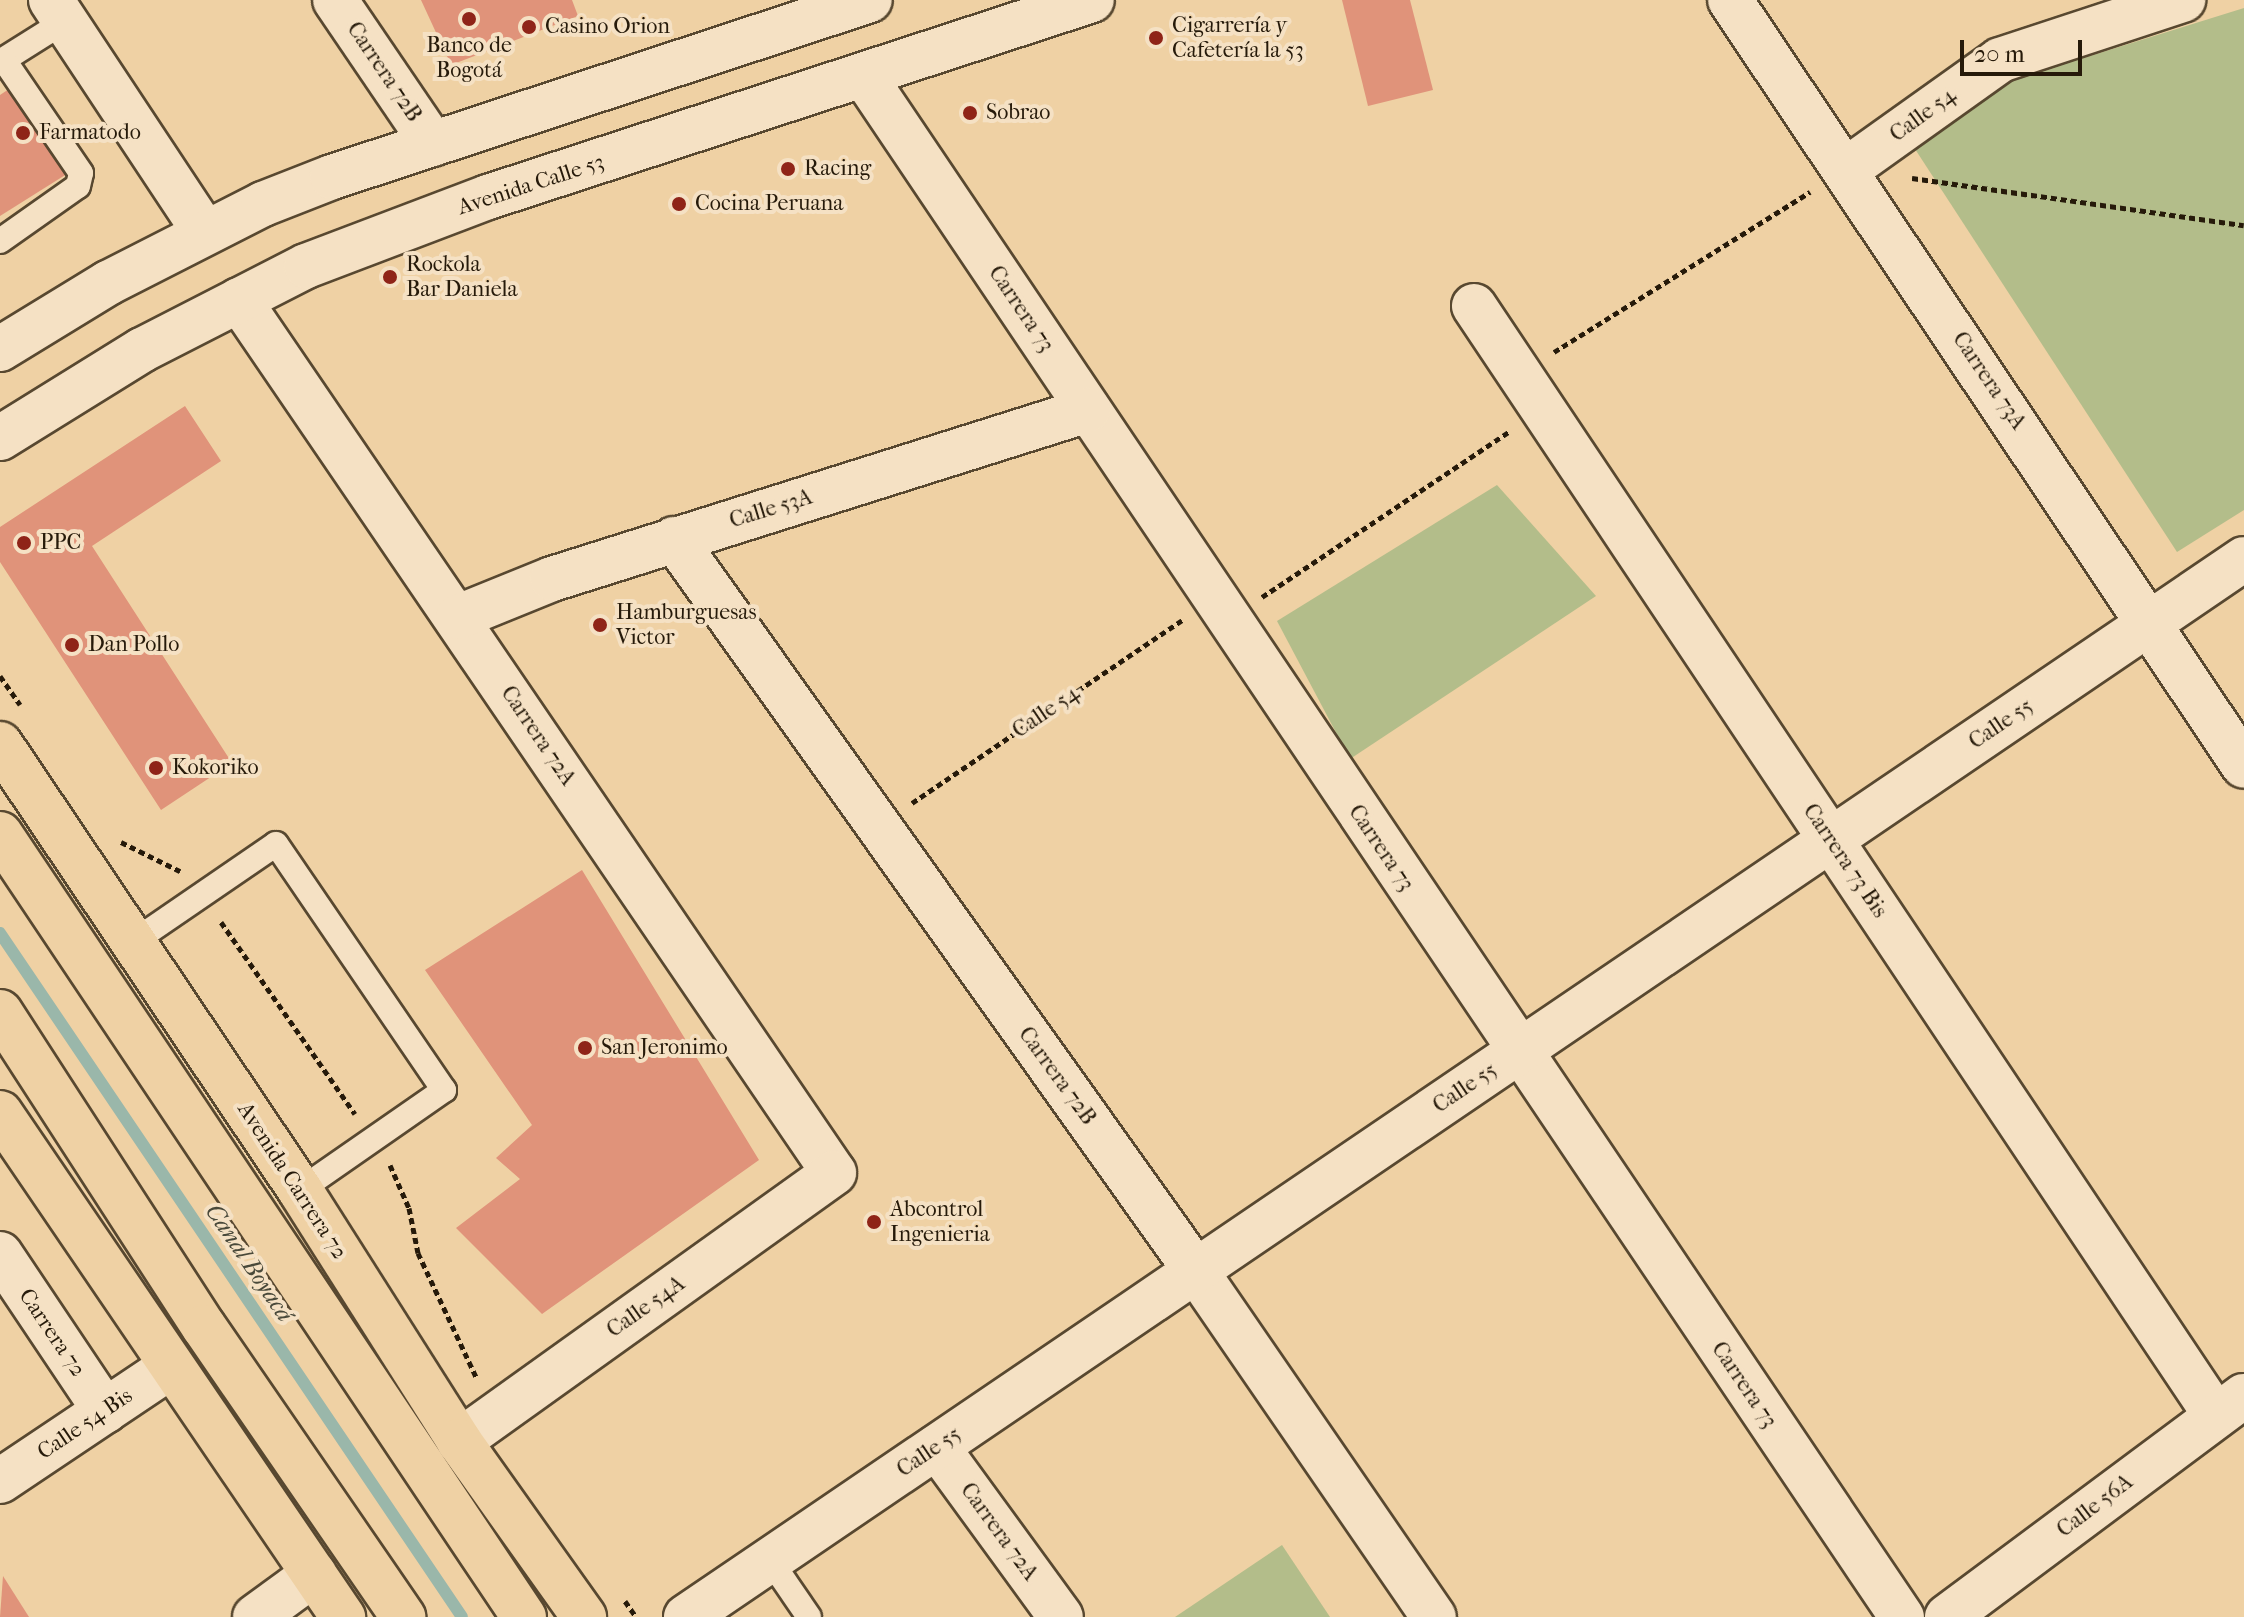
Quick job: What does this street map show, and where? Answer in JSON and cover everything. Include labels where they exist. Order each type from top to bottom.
[{"type":"highway","name":"Avenida Carrera 72","points":[[0,744],[300,1190],[459,1441],[584,1617]]},
{"type":"highway","points":[[0,834],[524,1617]]},
{"type":"highway","points":[[46,904],[133,942]]},
{"type":"highway","points":[[0,1012],[204,1327],[403,1617]]},
{"type":"highway","points":[[0,1113],[169,1368],[343,1617]]},
{"type":"highway","points":[[459,1441],[480,1555]]},
{"type":"street","name":"Carrera 72B","points":[[335,0],[433,144]]},
{"type":"street","points":[[0,349],[204,231],[332,177],[870,0]]},
{"type":"street","name":"Avenida Calle 53","points":[[0,438],[142,350],[306,266],[488,197],[1092,0]]},
{"type":"street","name":"Carrera 73A","points":[[1730,0],[1834,177],[2150,624],[2244,766]]},
{"type":"street","name":"Calle 54","points":[[1834,177],[2000,60],[2183,0]]},
{"type":"street","points":[[58,11],[204,231]]},
{"type":"street","name":"Carrera 73","points":[[864,76],[1518,1052],[1902,1617]]},
{"type":"street","name":"Carrera 72A","points":[[239,300],[458,617],[834,1173]]},
{"type":"street","name":"Carrera 73 Bis","points":[[1474,306],[1831,840],[2230,1406]]},
{"type":"street","name":"Calle 53A","points":[[458,617],[674,539],[1088,410]]},
{"type":"street","name":"Carrera 72B","points":[[674,539],[1196,1271],[1434,1617]]},
{"type":"street","name":"Calle 55","points":[[686,1617],[2244,559]]},
{"type":"street","name":"Calle 54A","points":[[459,1441],[834,1173]]},
{"type":"street","name":"Carrera 72","points":[[0,1254],[105,1411]]},
{"type":"street","name":"Calle 54 Bis","points":[[0,1481],[169,1368]]},
{"type":"street","name":"Calle 56A","points":[[1947,1617],[2230,1406]]},
{"type":"street","name":"Carrera 72A","points":[[937,1447],[1061,1617]]},
{"type":"street","points":[[255,1617],[314,1574]]},
{"type":"lane","points":[[0,241],[78,186],[81,173],[2,61],[58,11]]},
{"type":"lane","points":[[133,942],[276,844],[444,1090],[300,1190]]},
{"type":"lane","points":[[770,1560],[809,1617]]},
{"type":"path","points":[[1519,374],[1834,177]]},
{"type":"path","points":[[1912,178],[2244,225]]},
{"type":"path","name":"Calle 54","points":[[878,825],[1542,410]]},
{"type":"green space","points":[[2244,8],[2244,510],[2177,552],[1915,149],[2013,80]]},
{"type":"green space","points":[[1497,485],[1596,596],[1350,759],[1277,621]]},
{"type":"green space","points":[[1282,1545],[1330,1617],[1175,1617]]},
{"type":"building","name":"Banco de Bogotá","points":[[421,0],[572,0],[578,16],[451,65]]},
{"type":"building","points":[[1342,0],[1410,0],[1433,90],[1368,106]]},
{"type":"building","name":"Farmatodo","points":[[15,85],[70,172],[0,216],[0,95]]},
{"type":"building","points":[[185,406],[221,461],[92,546],[232,763],[161,810],[0,562],[0,527]]},
{"type":"building","name":"San Jeronimo","points":[[582,870],[759,1160],[542,1314],[456,1228],[520,1179],[496,1158],[532,1125],[425,970]]},
{"type":"building","points":[[3,1576],[29,1617],[0,1617]]},
{"type":"waterway","name":"Canal Boyacá","points":[[0,933],[462,1617]]},
{"type":"place","name":"Banco de Bogotá","points":[[469,19]]},
{"type":"place","name":"Casino Orion","points":[[529,27]]},
{"type":"place","name":"Cigarrería y Cafetería la 53","points":[[1156,38]]},
{"type":"place","name":"Sobrao","points":[[970,113]]},
{"type":"place","name":"Farmatodo","points":[[23,133]]},
{"type":"place","name":"Racing","points":[[788,169]]},
{"type":"place","name":"Cocina Peruana","points":[[679,204]]},
{"type":"place","name":"Rockola Bar Daniela","points":[[390,277]]},
{"type":"place","name":"PPC","points":[[24,543]]},
{"type":"place","name":"Hamburguesas Victor","points":[[600,625]]},
{"type":"place","name":"Dan Pollo","points":[[72,645]]},
{"type":"place","name":"Kokoriko","points":[[156,768]]},
{"type":"place","name":"San Jeronimo","points":[[585,1048]]},
{"type":"place","name":"Abcontrol Ingenieria","points":[[874,1222]]}]
